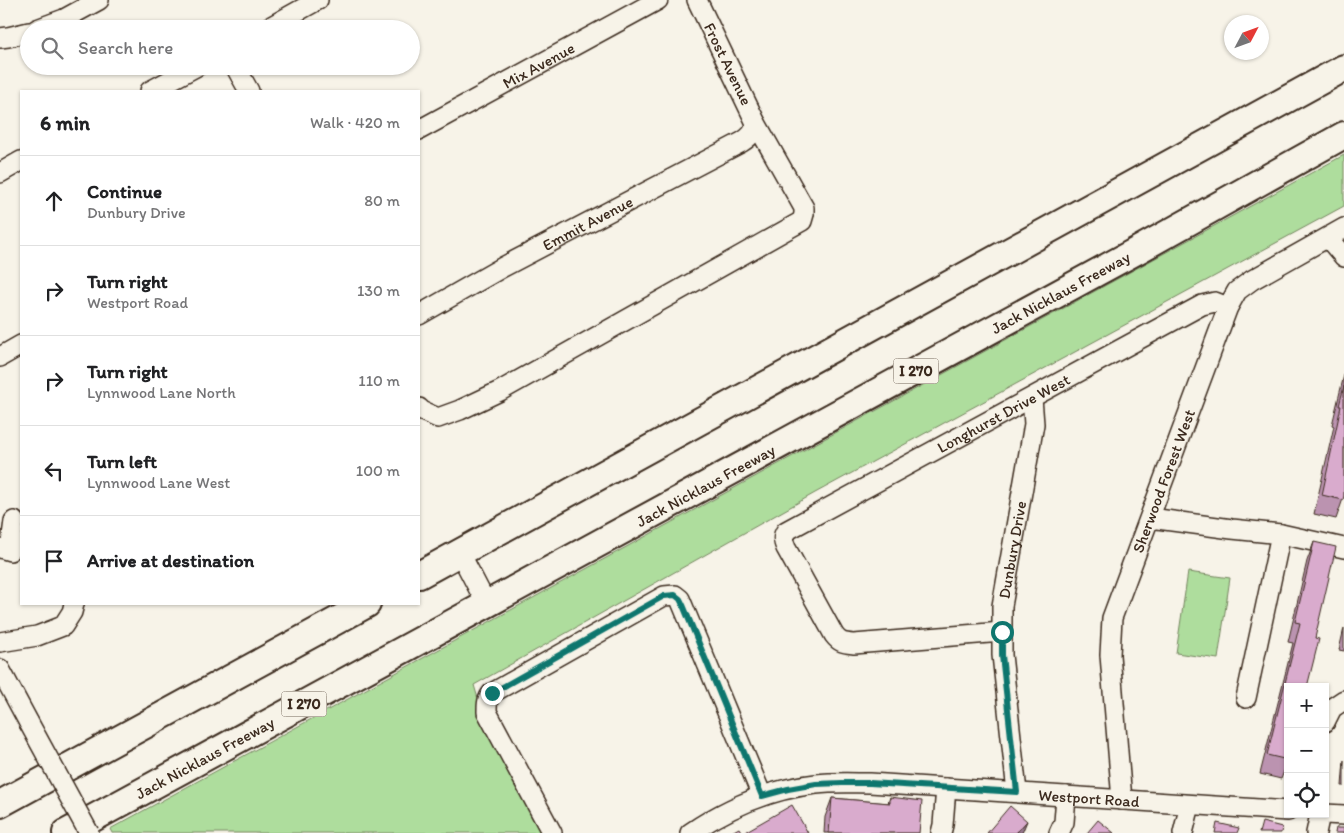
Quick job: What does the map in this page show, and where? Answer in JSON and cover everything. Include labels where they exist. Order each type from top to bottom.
[{"type":"highway","points":[[420,574],[1344,68]]},
{"type":"highway","name":"Jack Nicklaus Freeway","points":[[66,833],[1140,249],[1344,135]]},
{"type":"highway","points":[[0,804],[365,605]]},
{"type":"street","points":[[61,20],[99,0]]},
{"type":"street","points":[[282,20],[318,0]]},
{"type":"street","name":"Mix Avenue","points":[[420,129],[658,0]]},
{"type":"street","name":"Frost Avenue","points":[[420,409],[438,418],[500,391],[802,222],[804,208],[756,126],[697,0]]},
{"type":"street","points":[[0,38],[20,34]]},
{"type":"street","points":[[152,90],[180,75]]},
{"type":"street","points":[[240,75],[248,90]]},
{"type":"street","name":"Emmit Avenue","points":[[420,314],[512,263],[742,142],[750,136],[756,126]]},
{"type":"street","points":[[0,173],[20,162]]},
{"type":"street","points":[[1336,233],[1344,257]]},
{"type":"street","name":"Sherwood Forest West","points":[[1122,800],[1110,655],[1112,618],[1228,307],[1238,291],[1252,280],[1336,233]]},
{"type":"street","name":"Longhurst Drive West","points":[[1002,632],[854,644],[843,643],[834,635],[790,556],[783,541],[784,534],[786,530],[1202,305],[1215,302],[1228,307]]},
{"type":"street","points":[[0,356],[20,346]]},
{"type":"street","name":"Dunbury Drive","points":[[1017,792],[1002,655],[1002,606],[1034,424],[1032,398]]},
{"type":"street","points":[[1150,518],[1281,534],[1344,548]]},
{"type":"street","points":[[10,552],[12,520]]},
{"type":"street","points":[[1246,698],[1281,534]]},
{"type":"street","points":[[460,553],[487,605]]},
{"type":"street","points":[[552,833],[487,712],[486,704],[488,698],[492,693],[664,596],[675,595],[683,605],[762,796]]},
{"type":"street","points":[[0,642],[37,636],[62,626],[72,612],[74,605]]},
{"type":"street","points":[[0,669],[89,833]]},
{"type":"street","points":[[1329,714],[1332,708],[1344,700]]},
{"type":"street","name":"Westport Road","points":[[690,833],[719,815],[762,796],[816,784],[842,783],[1017,792],[1284,811]]},
{"type":"street","points":[[941,833],[946,788]]},
{"type":"street","points":[[1059,833],[1064,822],[1066,796]]},
{"type":"street","points":[[1183,833],[1190,805]]},
{"type":"street","points":[[1329,814],[1344,815]]},
{"type":"street","points":[[1316,833],[1319,818]]},
{"type":"green space","points":[[1344,155],[1344,206],[815,493],[474,685],[481,709],[545,833],[112,833],[110,829]]},
{"type":"green space","points":[[1188,572],[1230,578],[1218,659],[1176,653]]},
{"type":"building","points":[[1344,386],[1344,496],[1343,500],[1322,495]]},
{"type":"building","points":[[1314,542],[1336,547],[1315,638],[1319,639],[1308,683],[1285,683],[1300,623],[1295,622]]},
{"type":"building","points":[[1284,687],[1284,759],[1267,755]]},
{"type":"building","points":[[890,797],[922,801],[919,833],[829,833],[832,798],[890,803]]},
{"type":"building","points":[[792,805],[808,833],[743,833]]},
{"type":"building","points":[[1010,806],[1027,821],[1016,833],[987,833]]},
{"type":"building","points":[[1098,820],[1114,833],[1087,833]]},
{"type":"building","points":[[1262,822],[1282,827],[1281,833],[1259,833]]},
{"type":"building","points":[[1217,823],[1239,828],[1237,833],[1215,833]]},
{"type":"building","points":[[739,828],[742,833],[730,833]]},
{"type":"building","points":[[1336,828],[1344,828],[1344,833],[1335,833]]},
{"type":"route","points":[[492,693],[664,596],[675,595],[683,605],[762,796],[816,784],[842,783],[1017,792],[1002,655],[1002,632]]}]
